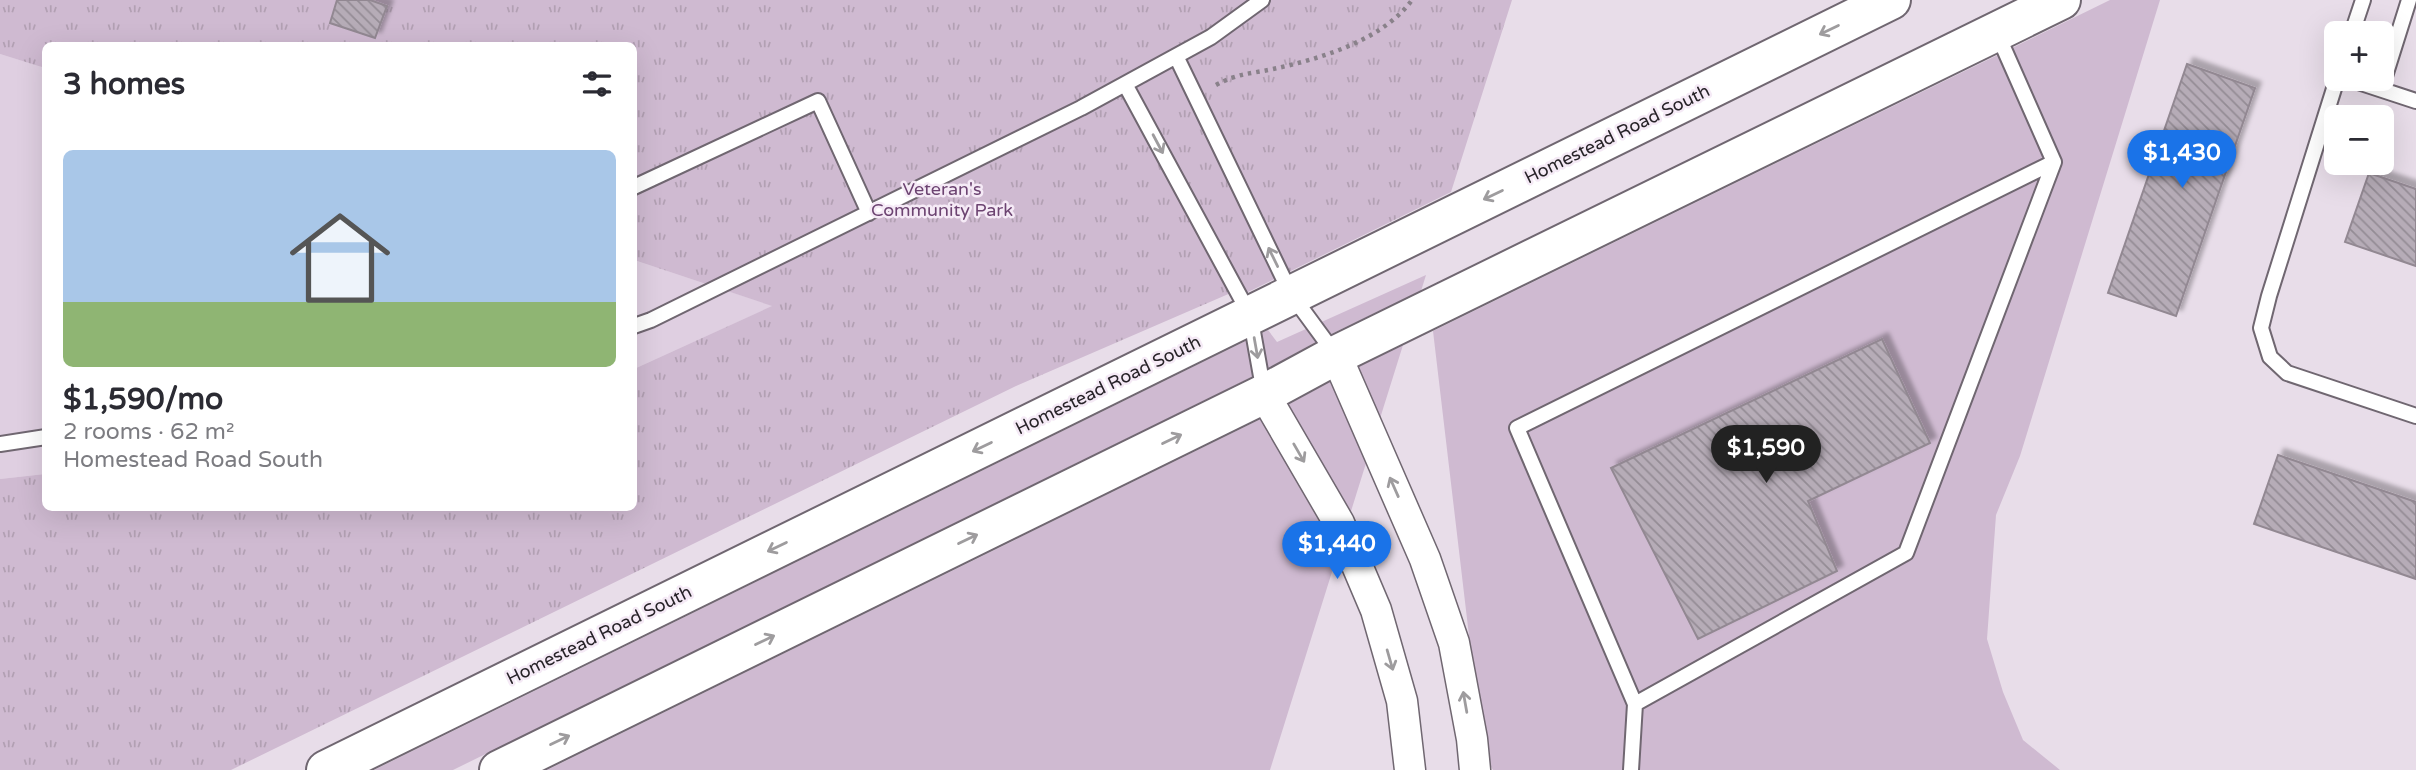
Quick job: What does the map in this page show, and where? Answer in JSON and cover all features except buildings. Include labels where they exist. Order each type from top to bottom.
[{"type":"main road","name":"Homestead Road South","points":[[326,770],[1891,0]]},
{"type":"main road","points":[[499,770],[1264,394],[1336,355],[2062,0]]},
{"type":"street","points":[[1336,355],[1425,559],[1454,643],[1472,738],[1475,770]]},
{"type":"street","points":[[1264,394],[1339,523],[1376,610],[1402,701],[1410,770]]},
{"type":"lane","points":[[637,325],[869,213],[1125,84],[1211,37],[1262,0]]},
{"type":"lane","points":[[2356,21],[2362,0]]},
{"type":"lane","points":[[2394,48],[2409,0]]},
{"type":"lane","points":[[1635,704],[1906,553],[2054,162],[1996,32]]},
{"type":"lane","points":[[1176,56],[1292,294],[1336,355]]},
{"type":"lane","points":[[1125,84],[1250,315],[1264,394]]},
{"type":"lane","points":[[2333,91],[2261,328],[2270,357],[2287,373],[2416,416]]},
{"type":"lane","points":[[2387,91],[2416,101]]},
{"type":"lane","points":[[637,186],[818,101],[869,213]]},
{"type":"lane","points":[[1631,770],[1635,704],[1517,428],[2054,162]]},
{"type":"lane","points":[[0,444],[42,438]]},
{"type":"path","points":[[1206,90],[1234,75],[1275,69],[1348,47],[1382,30],[1405,10],[1412,0]]},
{"type":"shaded area","points":[[0,54],[42,67],[42,474],[0,479]]},
{"type":"shaded area","points":[[637,261],[773,306],[637,368]]},
{"type":"green space","name":"Veteran's Community Park","points":[[0,0],[1512,0],[1451,192],[1244,294],[1240,289],[1016,386],[231,770],[0,770],[0,479],[42,474],[42,511],[637,511],[637,368],[772,306],[637,261],[637,42],[42,42],[42,67],[0,54]]},
{"type":"green space","points":[[2110,0],[2160,0],[2020,456],[1996,515],[1987,639],[2003,692],[2023,740],[2060,770],[1493,770],[1483,754],[1433,331]]},
{"type":"green space","points":[[1426,275],[1421,291],[1325,337],[1252,377],[453,770],[374,770],[1268,330],[1277,342]]},
{"type":"green space","points":[[1403,345],[1270,770],[547,770],[1275,412]]}]
